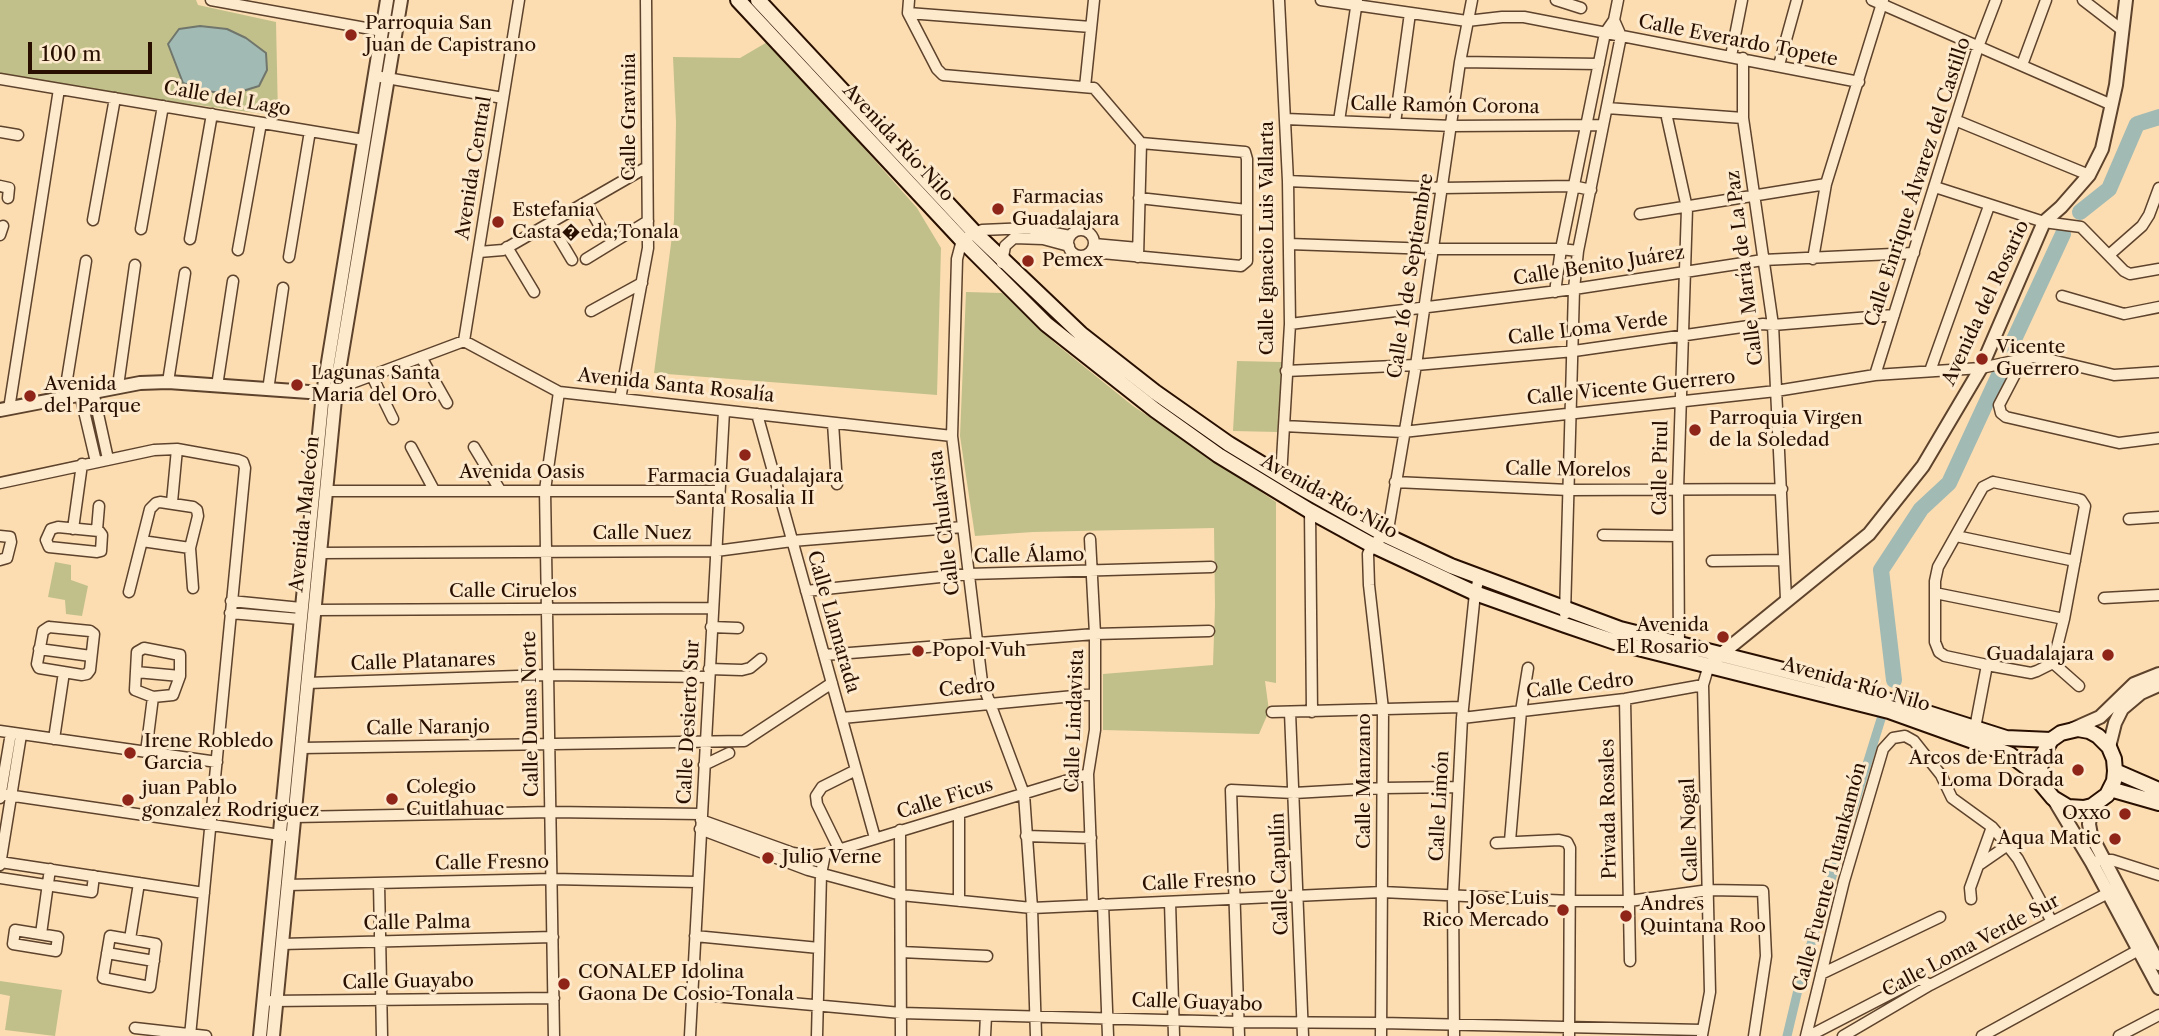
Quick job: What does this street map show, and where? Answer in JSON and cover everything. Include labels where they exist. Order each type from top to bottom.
[{"type":"main road","name":"Avenida Río Nilo","points":[[738,0],[962,240],[1046,324],[1150,398],[1281,477],[1477,586]]},
{"type":"main road","name":"Avenida Río Nilo","points":[[758,0],[1002,260],[1150,398],[1218,455],[1372,545],[1565,618],[1620,629],[1679,651],[1889,711],[1932,726],[2009,754],[2028,768],[2044,786]]},
{"type":"main road","name":"Avenida Río Nilo","points":[[1713,660],[1827,681],[2017,740],[2051,740]]},
{"type":"main road","points":[[2084,730],[2093,733],[2109,747],[2115,771],[2110,789],[2103,799],[2084,808],[2067,807],[2053,798],[2044,786],[2040,764],[2051,740],[2061,733],[2084,730]]},
{"type":"main road","points":[[2115,771],[2159,790]]},
{"type":"main road","points":[[2110,789],[2159,803]]},
{"type":"street","points":[[211,0],[382,31]]},
{"type":"street","name":"Avenida Malecón","points":[[260,1036],[282,944],[287,886],[286,835],[294,817],[307,683],[305,612],[320,553],[336,389],[381,77],[382,31],[387,0]]},
{"type":"street","name":"Avenida Malecón","points":[[273,1036],[270,1001],[323,393],[365,140],[401,0]]},
{"type":"street","name":"Avenida Central","points":[[464,341],[519,0]]},
{"type":"street","name":"Calle Gravinia","points":[[620,399],[648,248],[646,0]]},
{"type":"street","points":[[909,0],[908,13],[937,69],[943,75],[1094,88],[1141,143],[1138,253]]},
{"type":"street","points":[[1085,88],[1094,0]]},
{"type":"street","name":"Calle Ignacio Luis Vallarta","points":[[1279,0],[1286,119],[1290,324],[1281,477]]},
{"type":"street","name":"Calle Everardo Topete","points":[[1321,0],[1467,21],[1524,17],[1858,82]]},
{"type":"street","name":"Calle 16 de Septiembre","points":[[1385,535],[1416,365],[1460,62],[1472,0]]},
{"type":"street","points":[[1556,0],[1581,8]]},
{"type":"street","points":[[1555,292],[1573,186],[1605,33],[1614,20],[1618,0]]},
{"type":"street","points":[[1731,56],[1742,0]]},
{"type":"street","points":[[1779,65],[1797,0]]},
{"type":"street","name":"Calle Enrique Álvarez del Castillo","points":[[1875,375],[1978,47],[1996,0]]},
{"type":"street","points":[[2022,65],[2046,0]]},
{"type":"street","points":[[2083,0],[2122,30]]},
{"type":"street","name":"Avenida del Rosario","points":[[1713,660],[1786,599],[1849,553],[1888,512],[1923,466],[1984,367],[2049,223],[2089,176],[2102,149],[2112,105],[2126,0]]},
{"type":"street","points":[[1812,259],[1826,184],[1858,82],[1879,1],[2112,105]]},
{"type":"street","points":[[1339,121],[1356,3]]},
{"type":"street","points":[[908,13],[1091,27]]},
{"type":"street","points":[[1395,123],[1410,13]]},
{"type":"street","points":[[1565,618],[1574,289],[1578,251],[1621,36],[1614,20]]},
{"type":"street","name":"Calle María de La Paz","points":[[1743,58],[1743,118],[1773,325],[1786,599]]},
{"type":"street","points":[[1460,62],[1599,64]]},
{"type":"street","points":[[381,77],[503,98]]},
{"type":"street","name":"Calle del Lago","points":[[0,79],[365,140]]},
{"type":"street","points":[[59,89],[4,410],[118,386],[168,382],[323,393],[464,341]]},
{"type":"street","points":[[93,220],[115,98]]},
{"type":"street","points":[[141,229],[163,106]]},
{"type":"street","points":[[1607,108],[1743,118]]},
{"type":"street","name":"Calle Pirul","points":[[1666,113],[1687,208],[1678,489],[1679,651]]},
{"type":"street","points":[[190,239],[212,114]]},
{"type":"street","name":"Calle Ramón Corona","points":[[1286,119],[1451,125],[1604,125]]},
{"type":"street","points":[[1955,120],[2089,176]]},
{"type":"street","points":[[238,250],[261,123]]},
{"type":"street","points":[[289,257],[310,131]]},
{"type":"street","points":[[0,132],[18,135]]},
{"type":"street","points":[[1093,248],[1241,266],[1249,258],[1245,152],[1141,143]]},
{"type":"street","points":[[479,251],[496,251],[508,247],[647,167]]},
{"type":"street","points":[[1288,181],[1442,188],[1573,186],[1591,190]]},
{"type":"street","points":[[1640,214],[1826,184]]},
{"type":"street","points":[[0,186],[9,188],[8,198]]},
{"type":"street","points":[[1935,187],[2049,223],[2081,227],[2130,274],[2159,269]]},
{"type":"street","points":[[2109,255],[2142,226],[2156,206],[2159,188]]},
{"type":"street","points":[[1139,198],[1247,210]]},
{"type":"street","points":[[586,202],[602,230]]},
{"type":"street","points":[[1930,371],[1989,206]]},
{"type":"street","points":[[586,258],[648,221]]},
{"type":"street","points":[[550,223],[572,260]]},
{"type":"street","points":[[962,240],[975,233],[995,229],[1029,228],[1070,241]]},
{"type":"street","points":[[995,229],[1004,232],[1007,243],[998,277]]},
{"type":"street","points":[[1077,231],[1086,231],[1091,235],[1093,248],[1084,257],[1079,256],[1072,251],[1070,241],[1077,231]]},
{"type":"street","points":[[1007,243],[1014,238],[1070,241]]},
{"type":"street","name":"Calle Chulavista","points":[[962,240],[957,259],[952,436],[982,682],[1024,794],[1032,908],[1036,1036]]},
{"type":"street","points":[[1289,243],[1578,251]]},
{"type":"street","points":[[508,247],[534,292]]},
{"type":"street","name":"Calle Benito Juárez","points":[[1290,324],[1555,292],[1763,260],[1914,253]]},
{"type":"street","points":[[64,398],[86,261]]},
{"type":"street","points":[[118,386],[135,265]]},
{"type":"street","points":[[168,382],[185,272]]},
{"type":"street","points":[[217,386],[233,281]]},
{"type":"street","points":[[591,311],[642,283]]},
{"type":"street","points":[[268,390],[283,288]]},
{"type":"street","points":[[2062,296],[2124,314],[2159,307]]},
{"type":"street","name":"Calle Loma Verde","points":[[1286,372],[1416,365],[1574,351],[1763,324],[1894,315]]},
{"type":"street","name":"Avenida Santa Rosalía","points":[[464,341],[559,393],[952,436]]},
{"type":"street","points":[[421,357],[447,403]]},
{"type":"street","name":"Calle Vicente Guerrero","points":[[1284,426],[1403,432],[1776,391],[1875,375],[1984,367],[2043,358],[2123,376],[2159,372]]},
{"type":"street","points":[[2019,360],[1999,405],[2001,413],[2006,417],[2119,443],[2159,438]]},
{"type":"street","points":[[372,376],[393,419]]},
{"type":"street","points":[[93,391],[108,459]]},
{"type":"street","name":"Calle Dunas Norte","points":[[554,1036],[545,490],[559,393]]},
{"type":"street","points":[[80,394],[96,462]]},
{"type":"street","name":"Calle Desierto Sur","points":[[690,1036],[724,411]]},
{"type":"street","name":"Calle Llamarada","points":[[757,414],[875,838]]},
{"type":"street","points":[[833,423],[837,484]]},
{"type":"street","points":[[411,447],[434,490]]},
{"type":"street","points":[[474,447],[500,490]]},
{"type":"street","points":[[172,502],[177,449]]},
{"type":"street","points":[[0,483],[154,450],[177,449],[243,462],[245,468],[190,1035]]},
{"type":"street","points":[[72,529],[82,464]]},
{"type":"street","name":"Calle Morelos","points":[[1395,482],[1569,490],[1782,489]]},
{"type":"street","points":[[1993,482],[2083,502],[2086,511],[2053,663],[2031,673],[1939,652],[1935,642],[1938,567],[1956,536],[1983,487],[1993,482]]},
{"type":"street","name":"Avenida Oasis","points":[[326,491],[718,491]]},
{"type":"street","points":[[129,592],[150,509],[156,503],[172,502],[197,510],[190,548],[193,588]]},
{"type":"street","points":[[97,530],[99,506]]},
{"type":"street","points":[[1310,511],[1312,712]]},
{"type":"street","points":[[2129,519],[2159,517]]},
{"type":"street","name":"Calle Nuez","points":[[320,553],[716,551],[792,541],[963,527]]},
{"type":"street","points":[[52,528],[72,529],[97,530],[102,535],[100,552],[49,547],[46,544],[52,528]]},
{"type":"street","points":[[1372,545],[1385,535]]},
{"type":"street","points":[[0,536],[9,537],[11,542],[7,558],[0,560]]},
{"type":"street","points":[[1603,536],[1678,536]]},
{"type":"street","points":[[1956,536],[2076,561]]},
{"type":"street","name":"Calle Lindavista","points":[[1090,540],[1095,634],[1095,730],[1088,774],[1098,904]]},
{"type":"street","points":[[142,541],[190,548]]},
{"type":"street","name":"Calle Manzano","points":[[1372,545],[1368,554],[1369,585],[1383,709],[1381,1036]]},
{"type":"street","points":[[1712,561],[1784,560]]},
{"type":"street","name":"Calle Álamo","points":[[806,590],[969,574],[1211,567]]},
{"type":"street","name":"Calle Limón","points":[[1454,1031],[1453,894],[1458,787],[1462,713],[1477,586]]},
{"type":"street","points":[[1935,593],[2064,619]]},
{"type":"street","points":[[2104,598],[2159,595]]},
{"type":"street","points":[[231,601],[305,612]]},
{"type":"street","name":"Calle Ciruelos","points":[[305,612],[712,608]]},
{"type":"street","points":[[230,613],[305,612]]},
{"type":"street","points":[[711,627],[738,628]]},
{"type":"street","points":[[45,628],[90,631],[94,639],[91,656],[87,674],[39,668],[39,649],[45,628]]},
{"type":"street","points":[[824,655],[1095,634],[1209,631]]},
{"type":"street","points":[[144,648],[179,654],[180,676],[173,695],[153,697],[135,690],[137,652],[144,648]]},
{"type":"street","points":[[39,649],[91,656]]},
{"type":"street","name":"Calle Platanares","points":[[307,683],[709,673],[751,668],[761,659]]},
{"type":"street","name":"Calle Nogal","points":[[1702,1033],[1710,992],[1703,685],[1713,660]]},
{"type":"street","points":[[2053,663],[2080,686]]},
{"type":"street","points":[[1975,728],[1987,665]]},
{"type":"street","points":[[1510,841],[1521,711],[1528,668]]},
{"type":"street","points":[[54,739],[64,671]]},
{"type":"street","points":[[136,671],[180,676]]},
{"type":"street","points":[[2072,730],[2100,717],[2134,684],[2159,674]]},
{"type":"street","name":"Calle Naranjo","points":[[301,748],[744,741],[832,683]]},
{"type":"street","name":"Calle Cedro","points":[[1272,712],[1383,709],[1462,713],[1521,711],[1625,699],[1703,685]]},
{"type":"street","points":[[2109,747],[2122,709],[2141,693],[2159,685]]},
{"type":"street","name":"Cedro","points":[[842,718],[1095,694]]},
{"type":"street","points":[[146,752],[153,697]]},
{"type":"street","name":"Privada Rosales","points":[[1625,699],[1630,961]]},
{"type":"street","name":"Calle Capulín","points":[[1290,712],[1303,1036]]},
{"type":"street","points":[[204,893],[0,863],[4,795],[11,733],[217,762]]},
{"type":"street","name":"Calle Fuente Tutankamón","points":[[1807,1036],[1843,881],[1883,749],[1889,741],[1899,736],[1910,738],[1941,775],[1952,798],[1992,827]]},
{"type":"street","points":[[704,765],[729,754]]},
{"type":"street","points":[[839,849],[817,804],[816,796],[822,787],[856,770]]},
{"type":"street","name":"Calle Ficus","points":[[701,821],[793,853],[811,856],[1088,774]]},
{"type":"street","points":[[2137,780],[2159,783]]},
{"type":"street","points":[[1239,1036],[1231,790],[1294,793],[1458,787]]},
{"type":"street","points":[[4,795],[286,835]]},
{"type":"street","points":[[0,800],[4,795]]},
{"type":"street","points":[[2130,795],[2144,805],[2159,810]]},
{"type":"street","points":[[2053,798],[2097,861],[2143,948],[2159,988]]},
{"type":"street","points":[[2092,806],[2089,824],[2097,861]]},
{"type":"street","points":[[294,817],[551,812],[701,821]]},
{"type":"street","points":[[959,813],[959,901]]},
{"type":"street","name":"Calle Fresno","points":[[701,821],[821,874],[901,895],[1032,908],[1382,892],[1570,901],[1629,901],[1709,890],[1763,891],[1766,956],[1754,1036]]},
{"type":"street","points":[[1970,899],[1970,888],[1992,827],[2018,859],[2052,922]]},
{"type":"street","points":[[900,830],[901,1036]]},
{"type":"street","points":[[1027,836],[1091,838]]},
{"type":"street","points":[[1496,843],[1559,840],[1567,842],[1570,849],[1569,1032]]},
{"type":"street","points":[[1978,865],[2008,845]]},
{"type":"street","points":[[817,1036],[821,874],[825,854]]},
{"type":"street","points":[[2097,861],[2112,860],[2159,875]]},
{"type":"street","points":[[41,934],[50,869]]},
{"type":"street","points":[[0,878],[92,892],[94,876]]},
{"type":"street","name":"Calle Fresno","points":[[287,886],[552,879],[698,882]]},
{"type":"street","points":[[130,939],[139,883]]},
{"type":"street","points":[[379,883],[382,1036]]},
{"type":"street","name":"Calle Loma Verde Sur","points":[[1843,1036],[1930,985],[2112,891]]},
{"type":"street","points":[[1170,902],[1174,1036]]},
{"type":"street","points":[[1098,904],[1108,1036]]},
{"type":"street","points":[[1821,974],[1940,917]]},
{"type":"street","points":[[15,930],[41,934],[58,936],[56,951],[13,944],[15,930]]},
{"type":"street","points":[[110,936],[156,944],[150,987],[103,978],[107,953],[110,936]]},
{"type":"street","points":[[695,936],[819,948]]},
{"type":"street","name":"Calle Palma","points":[[282,944],[553,937]]},
{"type":"street","points":[[2143,948],[2159,964]]},
{"type":"street","points":[[1982,1036],[2143,948]]},
{"type":"street","points":[[901,952],[987,957]]},
{"type":"street","points":[[107,953],[154,961]]},
{"type":"street","points":[[1807,1036],[1919,979],[1930,985]]},
{"type":"street","name":"Calle Guayabo","points":[[692,995],[901,1013],[1381,1023],[1454,1031],[1702,1033]]},
{"type":"street","name":"Calle Guayabo","points":[[270,1001],[554,998]]},
{"type":"street","points":[[2119,1036],[2159,1015]]},
{"type":"street","points":[[985,1036],[986,1016]]},
{"type":"street","points":[[135,1028],[206,1036]]},
{"type":"shaded area","points":[[0,0],[196,0],[198,5],[276,22],[278,116],[0,78]]},
{"type":"shaded area","points":[[769,41],[917,208],[941,248],[937,395],[654,373],[674,221],[676,122],[673,57],[740,58]]},
{"type":"shaded area","points":[[966,292],[1002,293],[1056,344],[1133,406],[1276,502],[1276,683],[1265,681],[1269,711],[1259,734],[1103,730],[1103,674],[1213,665],[1214,528],[975,536],[960,436]]},
{"type":"shaded area","points":[[1237,361],[1282,362],[1278,432],[1233,431]]},
{"type":"shaded area","points":[[55,562],[71,565],[71,580],[88,586],[82,616],[66,614],[65,600],[48,597]]},
{"type":"shaded area","points":[[0,981],[62,990],[55,1036],[5,1030],[10,996],[0,994]]},
{"type":"water","points":[[200,26],[227,29],[246,38],[266,53],[267,70],[259,86],[233,94],[205,91],[183,83],[168,44],[179,29]]},
{"type":"waterway","points":[[2080,212],[2109,189],[2137,124],[2159,117]]},
{"type":"waterway","points":[[2011,346],[2063,234]]},
{"type":"waterway","points":[[1894,680],[1881,570],[1921,509],[1949,483],[2000,373]]},
{"type":"waterway","points":[[1787,1036],[1802,973],[1881,719]]},
{"type":"place","name":"Parroquia San Juan de Capistrano","points":[[351,35]]},
{"type":"place","name":"Farmacias Guadalajara","points":[[998,209]]},
{"type":"place","name":"Estefania Casta�eda;Tonala","points":[[498,222]]},
{"type":"place","name":"Pemex","points":[[1028,261]]},
{"type":"place","name":"Vicente Guerrero","points":[[1982,359]]},
{"type":"place","name":"Lagunas Santa Maria del Oro","points":[[297,385]]},
{"type":"place","name":"Avenida del Parque","points":[[30,396]]},
{"type":"place","name":"Parroquia Virgen de la Soledad","points":[[1695,430]]},
{"type":"place","name":"Farmacia Guadalajara Santa Rosalia II","points":[[745,455]]},
{"type":"place","name":"Avenida El Rosario","points":[[1723,637]]},
{"type":"place","name":"Popol Vuh","points":[[918,651]]},
{"type":"place","name":"Guadalajara","points":[[2108,655]]},
{"type":"place","name":"Irene Robledo Garcia","points":[[130,753]]},
{"type":"place","name":"Arcos de Entrada Loma Dorada","points":[[2078,770]]},
{"type":"place","name":"Colegio Cuitlahuac","points":[[392,799]]},
{"type":"place","name":"juan Pablo gonzalez Rodriguez","points":[[128,800]]},
{"type":"place","name":"Oxxo","points":[[2125,814]]},
{"type":"place","name":"Aqua Matic","points":[[2115,839]]},
{"type":"place","name":"Julio Verne","points":[[768,858]]},
{"type":"place","name":"Jose Luis Rico Mercado","points":[[1563,910]]},
{"type":"place","name":"Andres Quintana Roo","points":[[1626,916]]},
{"type":"place","name":"CONALEP Idolina Gaona De Cosio-Tonala","points":[[564,984]]}]
